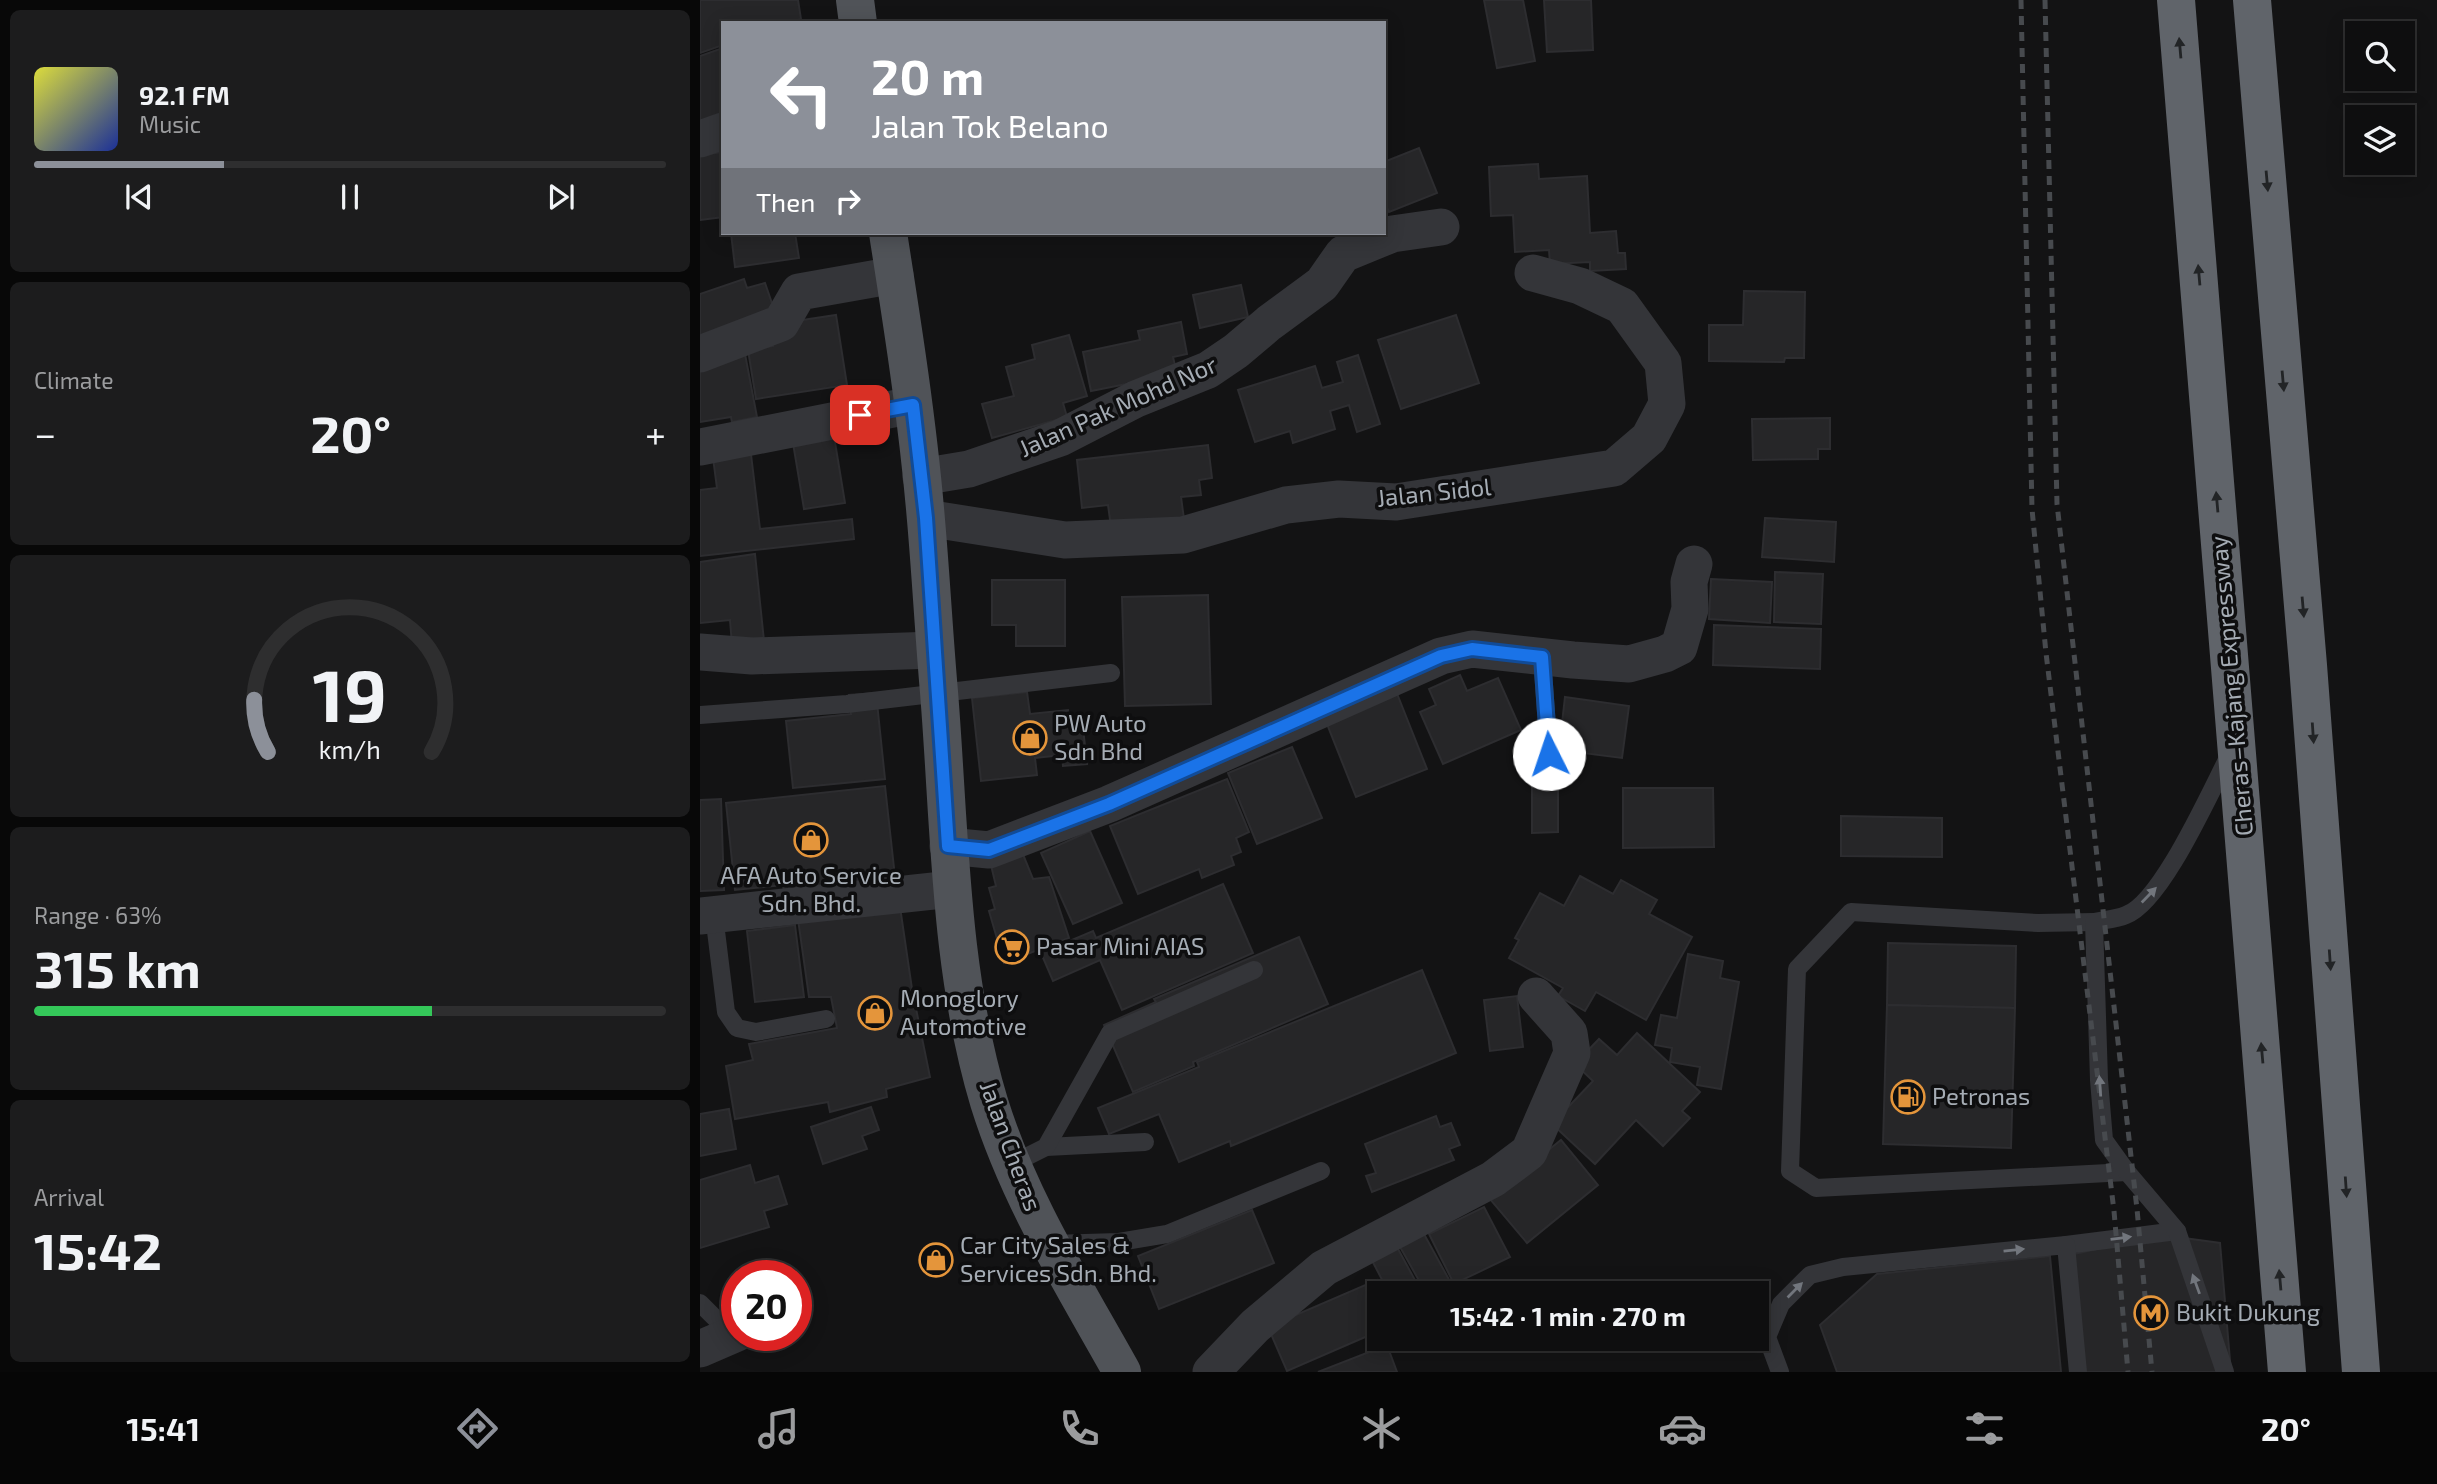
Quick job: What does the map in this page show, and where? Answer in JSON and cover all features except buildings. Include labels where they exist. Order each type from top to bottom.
[{"type":"highway","name":"Cheras–Kajang Expressway","points":[[2176,0],[2287,1372]]},
{"type":"highway","points":[[2252,0],[2308,665],[2361,1372]]},
{"type":"highway","points":[[2350,1229],[2377,1372]]},
{"type":"main road","points":[[855,0],[858,21]]},
{"type":"main road","name":"Jalan Cheras","points":[[888,235],[926,518],[948,846],[961,979],[988,1098],[1012,1164],[1049,1244],[1122,1372]]},
{"type":"street","points":[[700,139],[721,132]]},
{"type":"street","name":"Jalan Pak Mohd Nor","points":[[921,477],[969,469],[1060,438],[1136,399],[1208,370],[1322,284],[1343,254],[1392,234],[1441,227]]},
{"type":"street","name":"Jalan Sidol","points":[[926,518],[1065,540],[1183,535],[1286,505],[1339,499],[1396,502],[1614,468],[1649,438],[1667,404],[1663,363],[1622,306],[1580,286],[1533,273]]},
{"type":"street","points":[[700,354],[781,323],[799,292],[895,275]]},
{"type":"street","points":[[700,447],[913,405]]},
{"type":"street","points":[[948,846],[989,850],[1109,804],[1441,656],[1472,649],[1629,664],[1665,654],[1679,647],[1690,609],[1689,582],[1694,564]]},
{"type":"street","points":[[700,652],[752,656],[935,650]]},
{"type":"street","points":[[707,916],[952,889]]},
{"type":"street","points":[[1211,1372],[1255,1326],[1324,1268],[1493,1180],[1529,1152],[1572,1053],[1569,1032],[1536,996]]},
{"type":"lane","points":[[1542,657],[1549,754]]},
{"type":"lane","points":[[700,715],[847,704],[1111,673]]},
{"type":"lane","points":[[2127,1172],[1816,1188],[1790,1171],[1797,969],[1851,912],[2038,923],[2094,922],[2128,915],[2153,893],[2175,859],[2237,740]]},
{"type":"lane","points":[[707,916],[726,1012],[737,1028],[756,1032],[827,1019]]},
{"type":"lane","points":[[2094,922],[2099,1080],[2104,1140],[2177,1231],[2225,1372]]},
{"type":"lane","points":[[1045,1147],[1110,1033],[1254,970]]},
{"type":"lane","points":[[1012,1164],[1045,1147],[1145,1142]]},
{"type":"lane","points":[[1049,1244],[1119,1242],[1167,1234],[1321,1171]]},
{"type":"lane","points":[[1780,1372],[1767,1337],[1781,1304],[1810,1275],[1843,1267],[2177,1231]]},
{"type":"lane","points":[[2066,1245],[2078,1372]]},
{"type":"lane","points":[[700,1303],[721,1336]]},
{"type":"railway","points":[[2021,0],[2032,509],[2046,653],[2114,1211],[2128,1372]]},
{"type":"railway","points":[[2045,0],[2057,504],[2137,1209],[2152,1372]]},
{"type":"place","name":"PW Auto Sdn Bhd","points":[[1030,738]]},
{"type":"place","name":"AFA Auto Service Sdn. Bhd.","points":[[811,840]]},
{"type":"place","name":"Pasar Mini AIAS","points":[[1012,947]]},
{"type":"place","name":"Monoglory Automotive","points":[[875,1013]]},
{"type":"place","name":"Petronas","points":[[1908,1097]]},
{"type":"place","name":"Car City Sales & Services Sdn. Bhd.","points":[[936,1260]]},
{"type":"place","name":"Bukit Dukung","points":[[2151,1313]]},
{"type":"route","points":[[860,415],[913,405],[926,518],[948,846],[989,850],[1109,804],[1441,656],[1472,649],[1542,657],[1549,754]]}]
